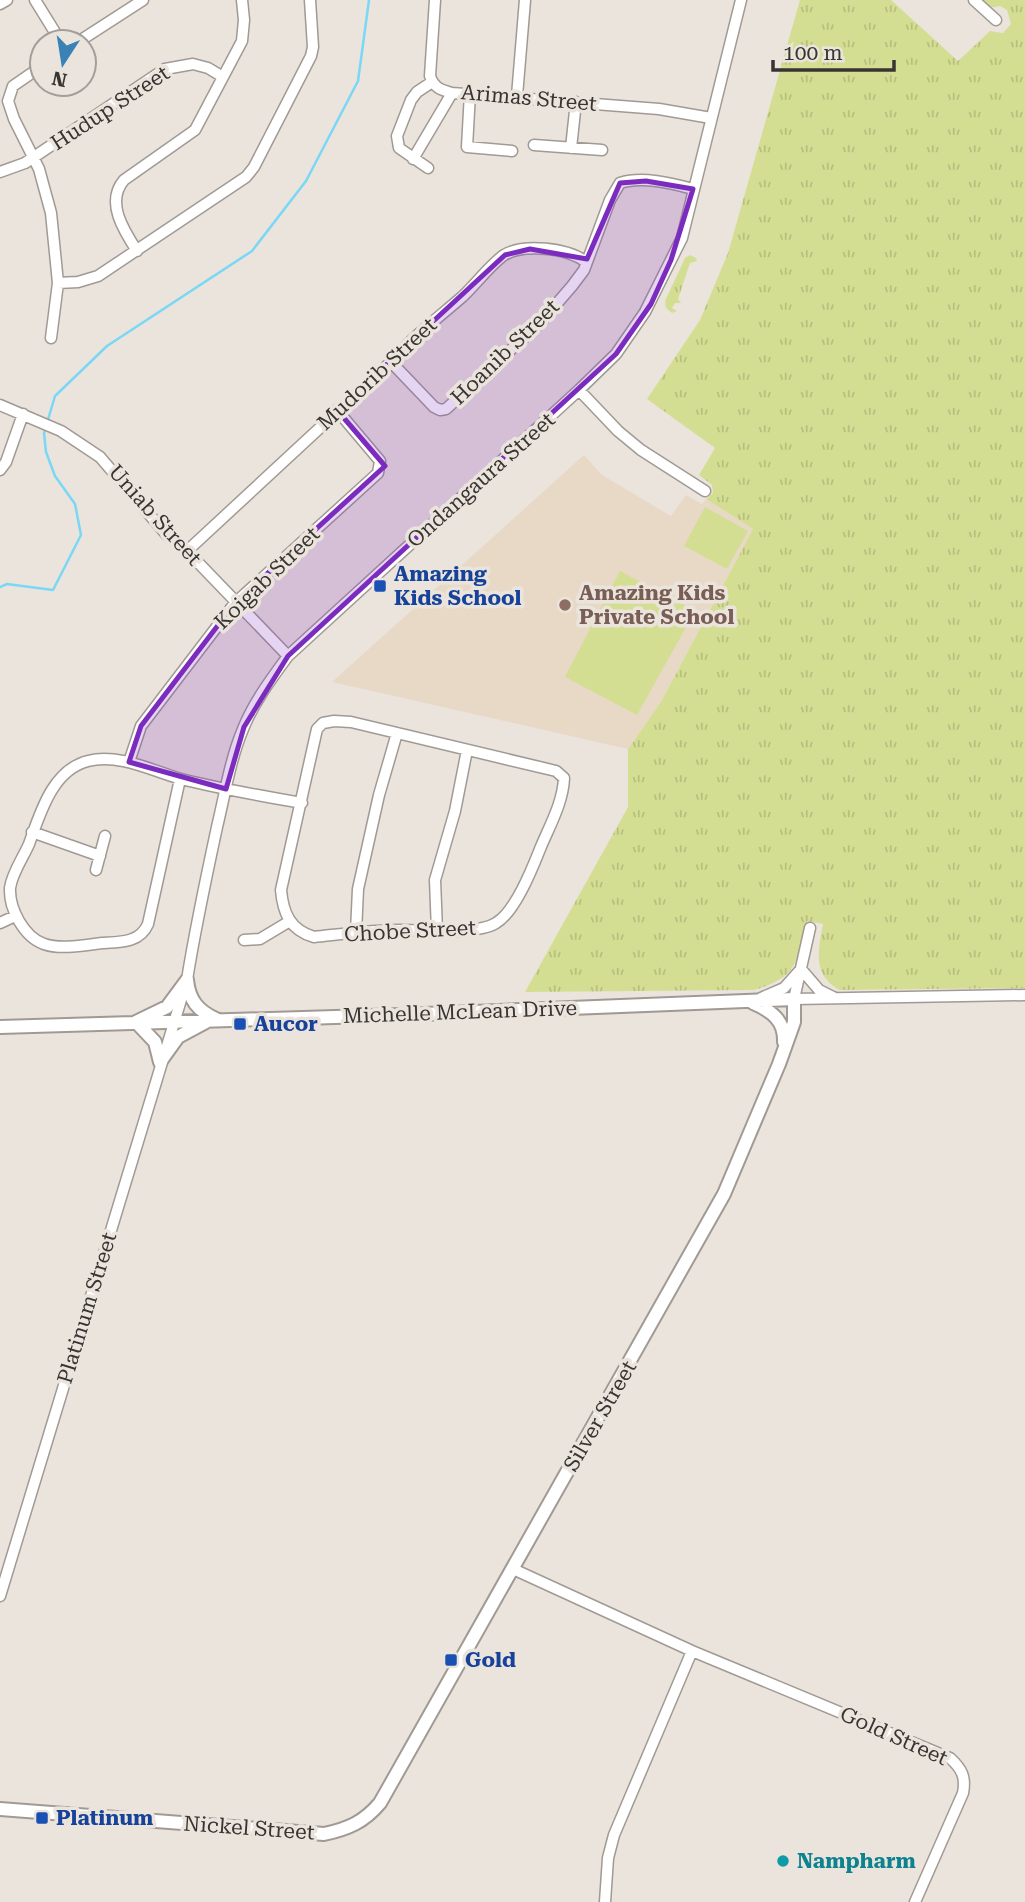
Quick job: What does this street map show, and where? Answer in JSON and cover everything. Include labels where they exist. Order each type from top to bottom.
[{"type":"street","points":[[0,5],[7,0]]},
{"type":"street","points":[[35,0],[52,28]]},
{"type":"street","points":[[98,29],[143,0]]},
{"type":"street","points":[[137,251],[123,230],[118,216],[118,186],[195,130],[242,41],[242,0]]},
{"type":"street","points":[[58,284],[98,276],[242,181],[250,173],[311,56],[313,39],[310,0]]},
{"type":"street","name":"Arimas Street","points":[[435,0],[430,76],[432,82],[441,89],[452,93],[659,109],[711,118]]},
{"type":"street","points":[[517,96],[525,0]]},
{"type":"street","name":"Ondangaura Street","points":[[174,1020],[187,980],[194,931],[234,753],[266,685],[288,656],[616,354],[651,304],[682,238],[741,0]]},
{"type":"street","points":[[974,0],[996,20]]},
{"type":"street","name":"Hudup Street","points":[[0,172],[21,165],[165,69],[193,64],[208,68],[223,77]]},
{"type":"street","points":[[28,76],[13,86],[8,101],[49,201],[58,284],[51,338]]},
{"type":"street","points":[[428,168],[399,148],[397,136],[414,95],[432,82]]},
{"type":"street","points":[[413,159],[452,93]]},
{"type":"street","points":[[470,93],[467,147],[512,152]]},
{"type":"street","points":[[571,148],[576,102]]},
{"type":"street","points":[[534,145],[602,150]]},
{"type":"street","name":"Hoanib Street","points":[[391,362],[434,407],[446,409],[540,323],[584,270],[610,200],[620,183],[631,180],[646,181],[693,189]]},
{"type":"street","name":"Mudorib Street","points":[[187,551],[391,362],[404,346],[463,296],[505,255],[523,249],[560,250],[578,255],[586,262]]},
{"type":"street","points":[[579,390],[618,431],[641,450],[705,491]]},
{"type":"street","name":"Uniab Street","points":[[0,405],[61,431],[100,457],[152,519],[176,544],[187,551],[235,604],[288,656]]},
{"type":"street","name":"Koigab Street","points":[[129,762],[141,726],[235,604],[378,473],[380,461],[337,410]]},
{"type":"street","points":[[0,470],[6,462],[23,414]]},
{"type":"street","name":"Chobe Street","points":[[351,722],[397,733],[556,771],[564,778],[560,801],[537,858],[506,914],[486,928],[356,932],[314,937],[306,935],[284,914],[281,890],[317,729],[323,723],[351,722]]},
{"type":"street","points":[[356,932],[358,889],[379,795],[397,733]]},
{"type":"street","points":[[437,931],[435,880],[455,811],[467,750]]},
{"type":"street","points":[[180,779],[148,924],[139,937],[124,942],[47,946],[33,937],[15,916],[10,890],[12,880],[51,792],[69,770],[90,760],[129,762],[180,779],[302,803]]},
{"type":"street","points":[[32,832],[100,856]]},
{"type":"street","points":[[96,870],[104,836]]},
{"type":"street","points":[[0,923],[15,916]]},
{"type":"street","points":[[244,940],[260,939],[290,921]]},
{"type":"street","points":[[810,928],[794,999],[1025,995]]},
{"type":"street","points":[[801,969],[819,990],[838,1000]]},
{"type":"street","points":[[751,1002],[783,988],[801,969]]},
{"type":"street","points":[[187,980],[188,992],[197,1007],[217,1019]]},
{"type":"street","points":[[160,1062],[155,1042],[136,1022],[167,1007],[187,980]]},
{"type":"street","name":"Michelle McLean Drive","points":[[0,1027],[400,1015],[794,999]]},
{"type":"street","name":"Silver Street","points":[[369,1816],[380,1803],[724,1194],[779,1064],[794,1022],[794,999]]},
{"type":"street","points":[[751,1002],[766,1008],[781,1023],[785,1030],[784,1046]]},
{"type":"street","points":[[160,1062],[178,1037],[199,1024],[217,1019]]},
{"type":"street","name":"Platinum Street","points":[[0,1596],[174,1020]]},
{"type":"street","name":"Gold Street","points":[[513,1569],[692,1651],[950,1758],[961,1767],[965,1781],[963,1793],[915,1902]]},
{"type":"street","points":[[605,1902],[608,1858],[614,1835],[692,1651]]},
{"type":"street","name":"Nickel Street","points":[[0,1809],[324,1833],[348,1828],[369,1816]]},
{"type":"highlighted area","points":[[646,181],[693,189],[671,260],[651,304],[616,354],[288,656],[244,727],[226,789],[129,762],[141,726],[235,603],[385,466],[337,410],[505,255],[530,249],[587,259],[620,183]]},
{"type":"shaded area","name":"Amazing Kids Private School","points":[[584,455],[602,475],[671,516],[686,495],[702,504],[706,499],[753,529],[661,702],[628,749],[332,682]]},
{"type":"green space","points":[[800,0],[891,0],[958,61],[990,31],[1003,33],[1011,24],[1007,10],[1000,6],[989,8],[980,0],[1025,0],[1025,988],[839,990],[824,977],[819,961],[823,924],[807,921],[797,957],[788,973],[769,985],[754,990],[525,992],[628,807],[628,749],[661,702],[753,529],[706,499],[713,493],[712,485],[699,475],[715,448],[647,399],[700,320],[728,253]]},
{"type":"green space","points":[[690,255],[697,261],[690,263],[678,299],[681,303],[675,303],[672,308],[677,311],[672,313],[666,308],[665,301],[685,258]]},
{"type":"green space","points":[[705,507],[748,531],[727,569],[684,546]]},
{"type":"green space","points":[[620,571],[695,611],[637,715],[565,677]]},
{"type":"waterway","points":[[0,587],[7,584],[53,590],[81,535],[75,504],[55,476],[46,452],[44,433],[55,396],[107,346],[252,251],[306,181],[358,81],[369,0]]},
{"type":"place","name":"Amazing Kids School","points":[[380,586]]},
{"type":"place","name":"Amazing Kids Private School","points":[[565,605]]},
{"type":"place","name":"Aucor","points":[[240,1024]]},
{"type":"place","name":"Gold","points":[[451,1660]]},
{"type":"place","name":"Platinum","points":[[42,1818]]},
{"type":"place","name":"Nampharm","points":[[783,1861]]}]
